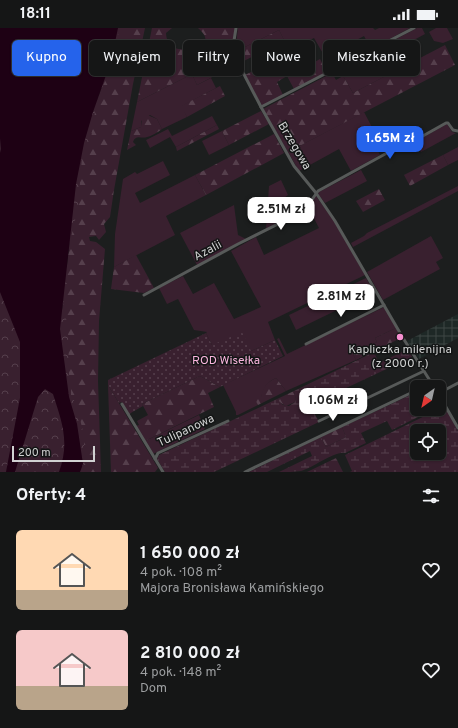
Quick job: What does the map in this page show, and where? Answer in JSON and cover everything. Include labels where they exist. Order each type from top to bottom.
[{"type":"street","name":"Brzegowa","points":[[236,28],[233,47],[235,57],[261,107],[294,166],[316,193],[350,244],[384,305],[430,380]]},
{"type":"street","points":[[261,107],[414,28]]},
{"type":"street","points":[[316,193],[396,148],[405,146],[446,123],[448,123],[453,130],[458,131]]},
{"type":"street","name":"Azalii","points":[[144,295],[304,210],[316,193]]},
{"type":"street","points":[[306,344],[384,305]]},
{"type":"street","points":[[319,421],[424,371]]},
{"type":"street","points":[[446,390],[458,383]]},
{"type":"street","points":[[245,472],[410,393]]},
{"type":"street","points":[[122,404],[163,472]]},
{"type":"street","points":[[446,407],[458,428]]},
{"type":"street","name":"Tulipanowa","points":[[155,459],[158,453],[228,421]]},
{"type":"shaded area","points":[[0,28],[118,28],[115,40],[89,40],[89,76],[106,76],[84,143],[76,184],[60,329],[69,397],[77,424],[83,464],[80,472],[59,472],[64,451],[64,432],[53,394],[45,389],[38,397],[15,472],[6,472],[20,398],[20,342],[0,292]]},
{"type":"shaded area","points":[[458,314],[458,338],[419,359],[407,341]]},
{"type":"green space","points":[[0,28],[120,28],[116,40],[89,40],[89,76],[107,77],[99,94],[91,138],[82,157],[78,208],[65,263],[67,267],[67,278],[62,308],[65,313],[68,329],[69,379],[71,380],[71,395],[77,406],[84,436],[84,464],[81,472],[0,472]]},
{"type":"green space","points":[[118,28],[145,28],[142,40],[115,40]]},
{"type":"green space","points":[[152,28],[172,28],[166,33],[167,40],[150,40]]},
{"type":"green space","points":[[198,28],[235,28],[233,40],[205,40],[205,37]]},
{"type":"green space","points":[[238,28],[373,28],[375,30],[379,28],[410,28],[388,40],[366,40],[364,36],[357,40],[323,40],[323,54],[314,38],[310,40],[284,40],[279,30],[259,40],[252,40],[252,44],[244,48],[244,40],[236,40]]},
{"type":"green space","points":[[417,28],[422,28],[425,34],[414,40],[394,40]]},
{"type":"green space","points":[[436,28],[447,28],[453,39],[443,43],[434,41],[429,32]]},
{"type":"green space","points":[[279,30],[284,40],[259,40]]},
{"type":"green space","points":[[252,44],[252,57],[244,61],[244,48]]},
{"type":"green space","points":[[445,45],[455,65],[288,152],[263,109],[326,76],[334,76],[336,80],[343,76],[353,93],[386,76],[420,76],[420,58]]},
{"type":"green space","points":[[175,47],[183,49],[183,76],[188,76],[137,102],[142,76],[175,76]]},
{"type":"green space","points":[[320,59],[323,65],[323,74],[294,89],[287,76],[315,76],[315,62]]},
{"type":"green space","points":[[252,72],[252,76],[287,76],[277,82],[283,95],[262,106],[245,75]]},
{"type":"green space","points":[[106,76],[135,76],[110,217],[104,224],[106,232],[99,240],[96,236],[89,237],[90,241],[96,242],[105,249],[99,321],[98,381],[101,472],[80,472],[60,329],[76,184],[84,143]]},
{"type":"green space","points":[[188,76],[193,76],[197,85],[211,78],[216,88],[182,106],[187,117],[162,129],[157,119],[150,115],[141,121],[141,127],[131,131],[137,102]]},
{"type":"green space","points":[[193,76],[214,76],[197,85]]},
{"type":"green space","points":[[343,76],[386,76],[353,93]]},
{"type":"green space","points":[[220,86],[225,96],[187,117],[181,106]]},
{"type":"green space","points":[[261,111],[269,124],[229,145],[222,131]]},
{"type":"green space","points":[[364,112],[374,131],[369,134],[380,155],[351,171],[339,149],[299,171],[288,152]]},
{"type":"green space","points":[[145,114],[157,119],[162,129],[149,136],[137,137],[133,142],[136,145],[127,150],[131,131],[141,127],[142,117]]},
{"type":"green space","points":[[212,116],[217,125],[176,147],[170,137],[150,148],[146,140],[168,129],[172,136]]},
{"type":"green space","points":[[447,124],[452,132],[456,133],[421,152],[415,142]]},
{"type":"green space","points":[[217,125],[219,129],[177,151],[176,147]]},
{"type":"green space","points":[[222,131],[229,145],[209,155],[202,141]]},
{"type":"green space","points":[[274,134],[284,153],[206,195],[195,175]]},
{"type":"green space","points":[[458,147],[458,160],[448,165],[443,155]]},
{"type":"green space","points":[[443,155],[448,165],[410,186],[404,175]]},
{"type":"green space","points":[[163,161],[170,175],[135,193],[140,203],[195,175],[206,195],[166,216],[175,235],[114,267],[115,234],[123,179],[135,172],[137,174]]},
{"type":"green space","points":[[361,170],[367,181],[325,203],[318,194],[319,192]]},
{"type":"green space","points":[[281,180],[288,195],[284,198],[293,214],[266,229],[269,186]]},
{"type":"green space","points":[[458,186],[458,191],[353,247],[351,243],[367,233]]},
{"type":"green space","points":[[379,189],[385,200],[363,212],[356,201]]},
{"type":"green space","points":[[316,196],[334,221],[365,275],[268,322],[275,340],[251,351],[212,345],[206,333],[207,332],[194,330],[178,299],[167,304],[159,288],[183,276],[193,294],[214,283],[234,319],[261,307],[231,251],[256,237],[264,255],[319,228],[308,207]]},
{"type":"green space","points":[[234,205],[238,235],[246,239],[197,265],[180,233]]},
{"type":"green space","points":[[431,236],[443,258],[436,262],[440,269],[383,300],[367,272]]},
{"type":"green space","points":[[136,255],[154,288],[144,293],[111,289],[114,267]]},
{"type":"green space","points":[[366,278],[374,292],[296,330],[289,315]]},
{"type":"green space","points":[[384,307],[396,328],[375,338],[377,342],[353,354],[356,360],[286,391],[276,378],[266,386],[261,398],[254,396],[258,405],[236,415],[223,385],[285,356],[277,339],[279,338],[287,354]]},
{"type":"green space","points":[[396,328],[401,338],[356,360],[353,354],[377,342],[375,338]]},
{"type":"green space","name":"ROD Wisełka","points":[[242,332],[251,351],[275,340],[283,356],[220,387],[200,376],[142,404],[143,406],[129,414],[122,402],[119,403],[108,385],[108,380],[206,333],[212,345]]},
{"type":"green space","points":[[408,349],[412,357],[310,405],[319,422],[214,472],[165,472],[157,459],[159,455],[277,399],[283,405],[289,406],[295,402],[296,399],[294,391],[374,352],[379,363]]},
{"type":"green space","points":[[200,376],[220,387],[208,393],[214,407],[145,441],[136,426],[139,425],[137,421],[148,415],[142,404]]},
{"type":"green space","points":[[276,378],[286,391],[258,405],[253,396],[257,394],[261,397],[266,386]]},
{"type":"green space","points":[[108,385],[158,468],[155,472],[111,472]]},
{"type":"green space","points":[[294,391],[296,399],[295,402],[286,406],[277,399]]},
{"type":"green space","points":[[410,395],[410,416],[420,416],[392,430],[387,421],[361,433],[366,443],[345,453],[340,453],[329,457],[301,471],[279,472],[312,456],[310,451],[267,472],[249,472],[321,437],[326,447],[346,437],[342,427]]},
{"type":"green space","points":[[446,409],[458,431],[458,472],[350,472],[352,471],[345,455],[425,416],[446,416]]},
{"type":"green space","points":[[199,415],[205,429],[153,454],[145,441]]},
{"type":"green space","points":[[342,427],[346,437],[326,447],[321,437]]},
{"type":"green space","points":[[336,458],[343,472],[307,472]]},
{"type":"place","name":"Kapliczka milenijna (z 2000 r.)","points":[[400,337]]}]
